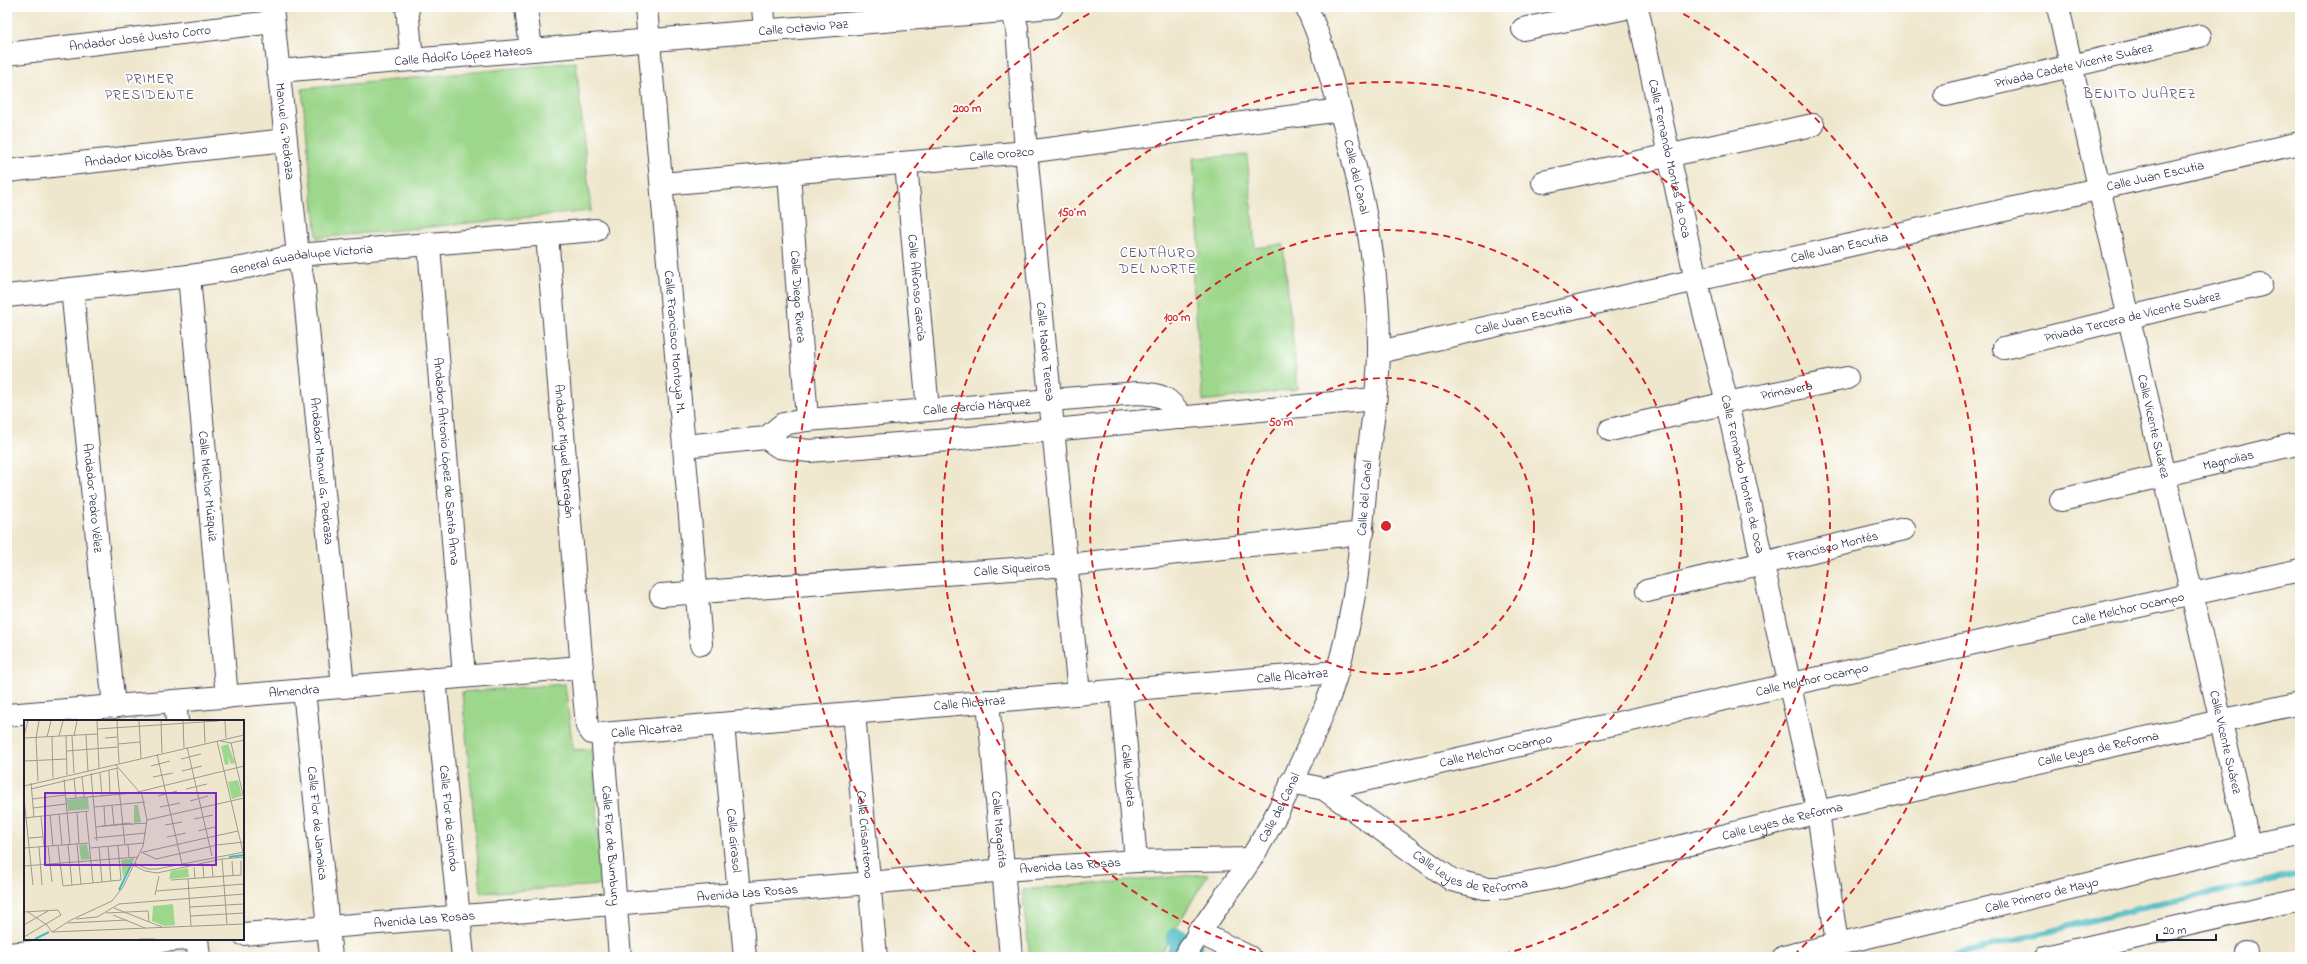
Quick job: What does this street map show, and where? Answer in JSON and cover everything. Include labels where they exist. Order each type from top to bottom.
[{"type":"street","points":[[407,7],[412,60]]},
{"type":"street","points":[[526,7],[532,50]]},
{"type":"street","name":"Calle Francisco Montoya M.","points":[[646,7],[701,644]]},
{"type":"street","points":[[763,7],[765,31]]},
{"type":"street","name":"Calle Octavio Paz","points":[[650,40],[765,31],[876,14],[1052,7]]},
{"type":"street","name":"Calle del Canal","points":[[1185,957],[1198,932],[1251,859],[1269,828],[1325,707],[1337,672],[1354,600],[1363,533],[1379,352],[1376,297],[1365,213],[1340,110],[1324,54],[1306,7]]},
{"type":"street","points":[[1523,29],[1631,7]]},
{"type":"street","name":"Calle Fernando Montes de Oca","points":[[1637,7],[1696,280],[1726,403],[1818,812],[1837,944]]},
{"type":"street","name":"Calle Vicente Suárez","points":[[2058,7],[2249,845]]},
{"type":"street","name":"Calle Madre Teresa","points":[[1009,9],[1014,16],[1017,28],[1026,152],[1079,694]]},
{"type":"street","name":"Andador José Justo Corro","points":[[7,54],[272,15]]},
{"type":"street","name":"Manuel G. Pedraza","points":[[272,15],[298,255]]},
{"type":"street","name":"Privada Cadete Vicente Suárez","points":[[1946,95],[2200,36]]},
{"type":"street","name":"Calle Adolfo López Mateos","points":[[278,71],[650,40]]},
{"type":"street","name":"Calle Orozco","points":[[662,184],[906,164],[1026,152],[1340,110]]},
{"type":"street","points":[[1543,182],[1813,125]]},
{"type":"street","name":"Andador Nicolás Bravo","points":[[7,171],[286,140]]},
{"type":"street","name":"Calle Juan Escutia","points":[[1379,352],[2300,143]]},
{"type":"street","name":"Calle Alfonso García","points":[[906,164],[928,410]]},
{"type":"street","name":"Calle Diego Rivera","points":[[788,174],[807,420]]},
{"type":"street","name":"General Guadalupe Victoria","points":[[7,296],[189,276],[247,267],[298,255],[428,246],[596,230]]},
{"type":"street","name":"Andador Miguel Barragán","points":[[547,235],[581,667],[588,726],[592,733],[602,734]]},
{"type":"street","name":"Andador Antonio López de Santa Anna","points":[[428,246],[464,676]]},
{"type":"street","name":"Andador Manuel G. Pedraza","points":[[298,255],[304,286],[343,687]]},
{"type":"street","name":"Calle Melchor Múzquiz","points":[[189,276],[227,697]]},
{"type":"street","name":"Privada Tercera de Vicente Suárez","points":[[2004,348],[2261,285]]},
{"type":"street","name":"Andador Pedro Vélez","points":[[72,289],[114,707]]},
{"type":"street","name":"Primavera","points":[[1610,430],[1726,403],[1847,378]]},
{"type":"street","name":"Calle García Márquez","points":[[766,438],[783,424],[807,420],[1137,393],[1156,394],[1169,400],[1183,418]]},
{"type":"street","points":[[684,446],[766,438],[779,447],[809,451],[1183,418],[1374,399]]},
{"type":"street","name":"Magnolias","points":[[2061,500],[2292,446]]},
{"type":"street","name":"Francisco Montés","points":[[1647,591],[1904,529]]},
{"type":"street","name":"Calle Siqueiros","points":[[661,595],[696,594],[1067,565],[1363,533]]},
{"type":"street","name":"Calle Melchor Ocampo","points":[[1324,789],[2300,570]]},
{"type":"street","name":"Almendra","points":[[7,715],[46,717],[114,707],[176,711],[227,697],[581,667]]},
{"type":"street","name":"Calle Alcatraz","points":[[602,734],[1337,672]]},
{"type":"street","name":"Calle Flor de Guindo","points":[[435,679],[463,957]]},
{"type":"street","name":"Calle Flor de Jamaica","points":[[304,690],[331,957]]},
{"type":"street","name":"Calle Violeta","points":[[1122,690],[1136,861]]},
{"type":"street","name":"Calle Margarita","points":[[988,701],[1011,957]]},
{"type":"street","name":"Calle Leyes de Reforma","points":[[1291,782],[1324,789],[1452,880],[1484,888],[1559,877],[1818,812],[2300,703]]},
{"type":"street","name":"Calle Crisantemo","points":[[854,713],[876,957]]},
{"type":"street","name":"Calle Girasol","points":[[723,724],[745,957]]},
{"type":"street","name":"Calle Flor de Bumbury","points":[[602,734],[620,957]]},
{"type":"street","name":"Calle Primero de Mayo","points":[[1784,957],[2249,845],[2300,835]]},
{"type":"street","name":"Avenida Las Rosas","points":[[244,934],[870,883],[1004,870],[1136,861],[1251,859]]},
{"type":"street","points":[[2046,957],[2300,899]]},
{"type":"street","points":[[1198,932],[1249,957]]},
{"type":"street","points":[[7,954],[172,940]]},
{"type":"street","points":[[197,940],[199,957]]},
{"type":"green space","points":[[576,62],[591,211],[317,238],[302,89]]},
{"type":"green space","points":[[1247,155],[1255,248],[1283,244],[1298,389],[1203,401],[1191,256],[1200,255],[1193,158]]},
{"type":"green space","points":[[565,684],[573,750],[593,749],[601,885],[481,893],[462,692]]},
{"type":"green space","points":[[1208,874],[1159,957],[1030,957],[1022,890]]},
{"type":"waterway","points":[[1947,957],[2137,909],[2300,874]]},
{"type":"waterway","points":[[1167,957],[1176,938]]},
{"type":"waterway","points":[[1176,938],[1192,946]]},
{"type":"district","name":"PRIMER PRESIDENTE","points":[[150,88]]},
{"type":"district","name":"BENITO JUAREZ","points":[[2140,94]]},
{"type":"district","name":"CENTAURO DEL NORTE","points":[[1158,262]]}]
